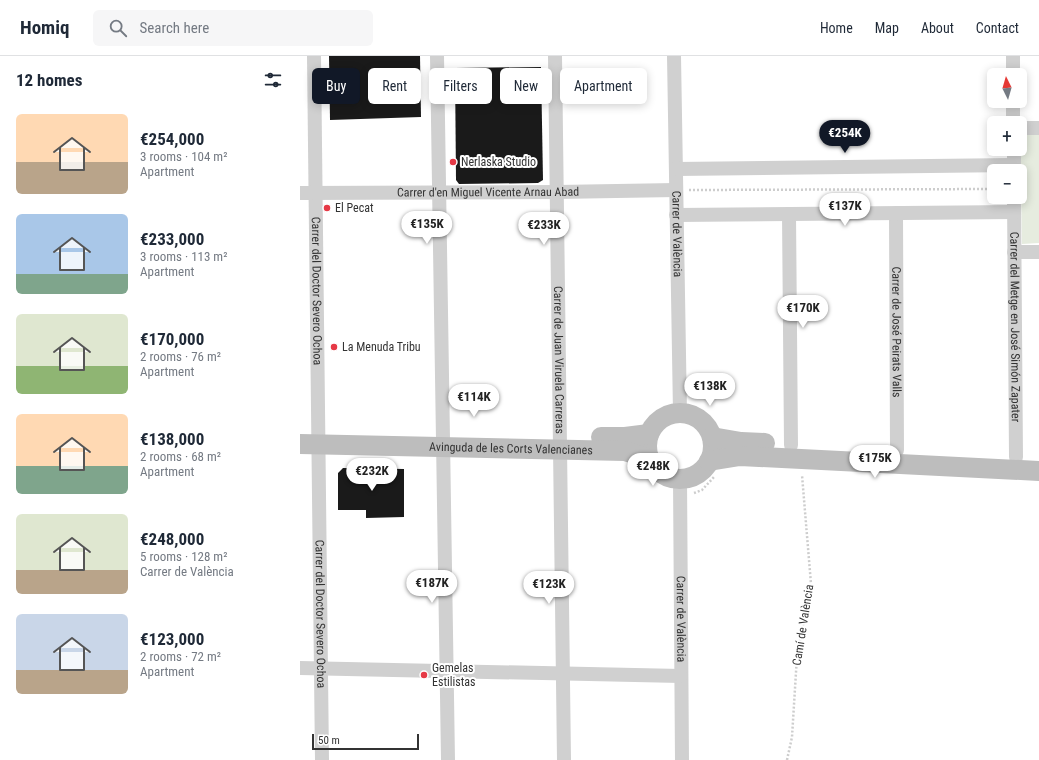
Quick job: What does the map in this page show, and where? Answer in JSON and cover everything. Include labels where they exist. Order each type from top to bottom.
[{"type":"street","name":"Carrer del Doctor Severo Ochoa","points":[[314,56],[315,193],[309,437],[321,668],[322,760]]},
{"type":"street","points":[[437,56],[448,760]]},
{"type":"street","name":"Carrer de Juan Viruela Carreras","points":[[555,56],[564,760]]},
{"type":"street","name":"Carrer de València","points":[[674,56],[680,413]]},
{"type":"street","points":[[1013,56],[1013,68]]},
{"type":"street","points":[[1027,128],[1039,128]]},
{"type":"street","points":[[676,169],[987,168]]},
{"type":"street","name":"Carrer d'en Miguel Vicente Arnau Abad","points":[[300,193],[676,190]]},
{"type":"street","name":"Carrer del Metge en José Simón Zapater","points":[[1014,204],[1016,457]]},
{"type":"street","points":[[676,215],[1014,212]]},
{"type":"street","name":"Carrer de José Peirats Valls","points":[[896,213],[897,450]]},
{"type":"street","points":[[789,214],[791,445]]},
{"type":"street","points":[[1014,252],[1039,252]]},
{"type":"street","points":[[713,468],[712,437],[709,430],[700,419],[680,413],[667,416],[656,423],[649,434],[647,442],[649,459],[652,465],[662,474],[686,487],[694,476],[705,467],[713,468],[740,456],[1039,471]]},
{"type":"street","name":"Avinguda de les Corts Valencianes","points":[[560,443],[649,434]]},
{"type":"street","name":"Avinguda de les Corts Valencianes","points":[[309,437],[560,443],[625,451],[649,459]]},
{"type":"street","points":[[712,437],[741,442],[1039,458]]},
{"type":"street","name":"Carrer de València","points":[[682,760],[681,676],[686,487]]},
{"type":"street","points":[[300,668],[681,676]]},
{"type":"path","points":[[676,190],[987,189]]},
{"type":"path","points":[[686,487],[702,490],[710,483],[713,468]]},
{"type":"path","name":"Camí de València","points":[[787,760],[792,737],[797,656],[811,584],[802,473]]},
{"type":"shaded area","points":[[1027,135],[1039,135],[1039,243],[1022,244],[1021,204],[1027,204],[1027,164],[1021,164],[1020,156],[1027,156]]},
{"type":"building","points":[[329,56],[420,56],[420,68],[368,68],[368,104],[421,104],[421,117],[330,120],[330,104],[360,104],[360,68],[329,68]]},
{"type":"building","points":[[541,67],[500,68],[500,104],[542,104],[543,180],[538,183],[459,184],[456,180],[455,104],[492,104],[492,68],[455,68]]},
{"type":"building","points":[[343,468],[404,469],[404,517],[366,518],[366,510],[338,510],[338,473]]},
{"type":"place","name":"Nerlaska Studio","points":[[453,162]]},
{"type":"place","name":"El Pecat","points":[[327,208]]},
{"type":"place","name":"La Menuda Tribu","points":[[334,347]]},
{"type":"place","name":"Gemelas Estilistas","points":[[424,675]]}]
